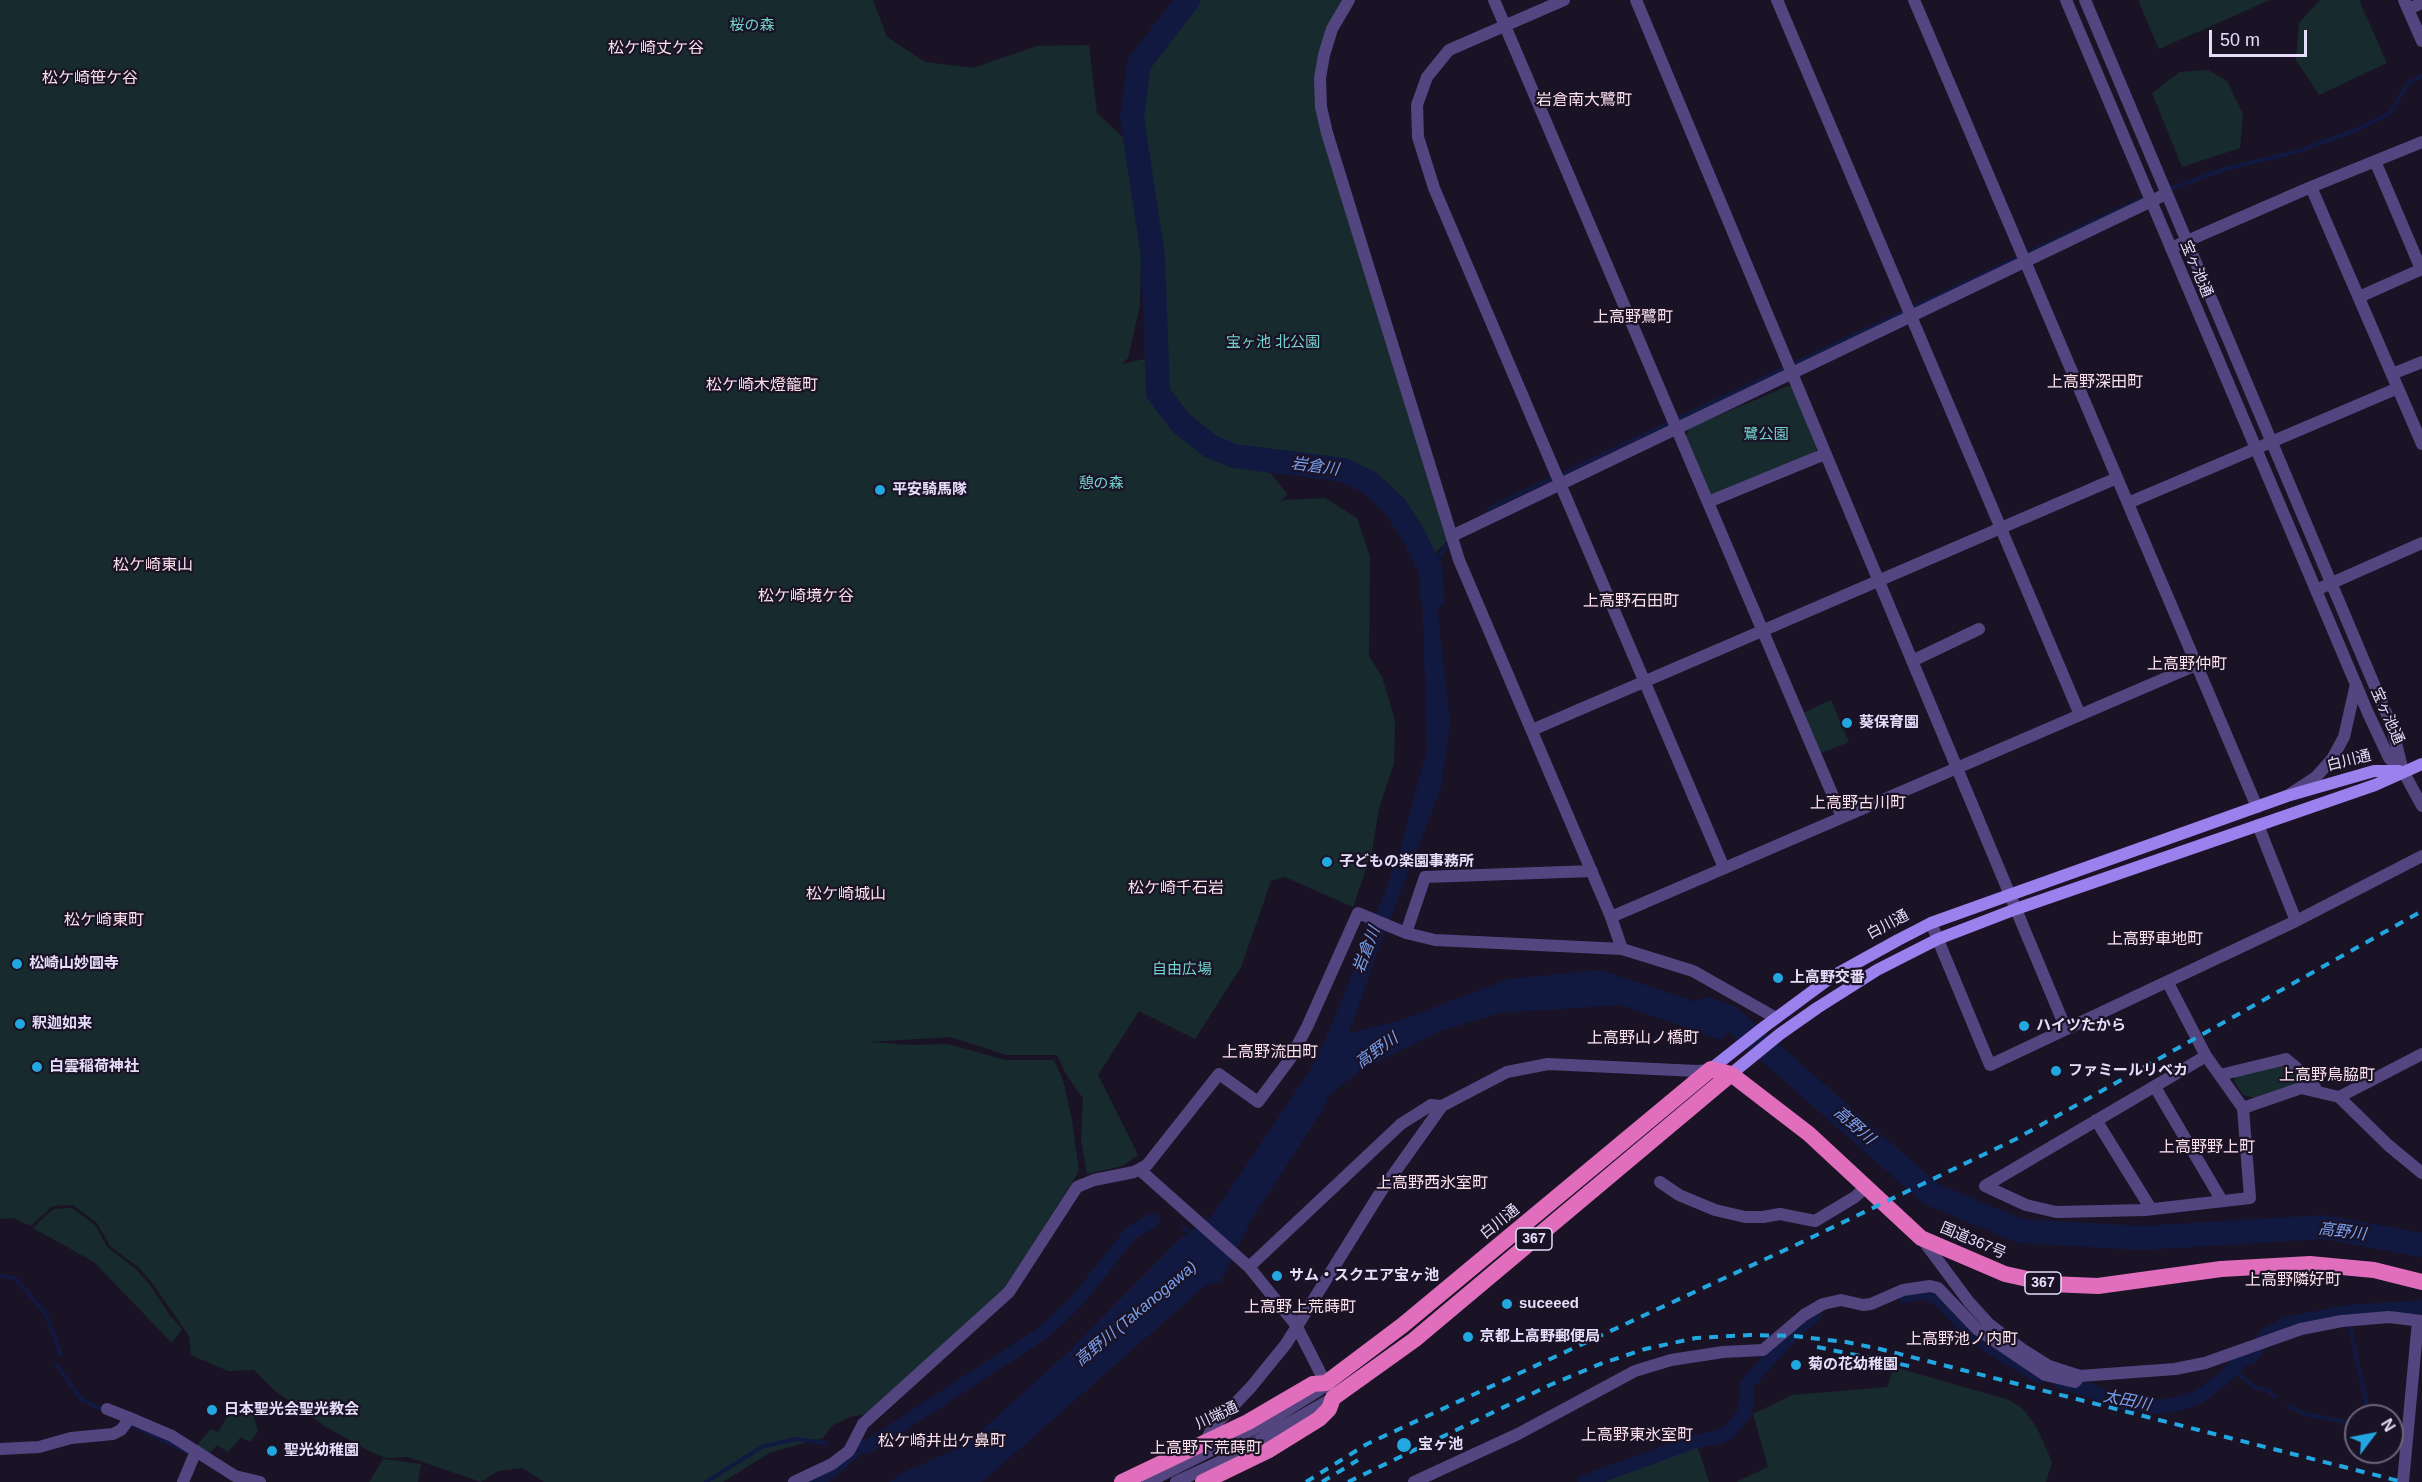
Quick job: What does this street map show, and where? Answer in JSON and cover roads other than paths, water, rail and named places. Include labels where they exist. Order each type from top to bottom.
[{"type":"highway","name":"国道367号","points":[[1726,1068],[1809,1134],[1865,1188],[1922,1238],[2006,1274],[2050,1284],[2098,1286],[2221,1269],[2310,1264],[2374,1270],[2422,1282]]},
{"type":"highway","name":"白川通","points":[[1330,1390],[1414,1340],[1726,1068]]},
{"type":"highway","name":"川端通","points":[[1122,1482],[1248,1422],[1313,1384],[1330,1390]]},
{"type":"highway","name":"367","points":[[1203,1482],[1269,1450],[1319,1419],[1329,1409],[1330,1390]]},
{"type":"main road","points":[[2403,771],[2422,764]]},
{"type":"main road","name":"白川通","points":[[1726,1068],[1764,1027],[1833,976],[1931,923],[2287,796],[2374,771],[2403,771]]},
{"type":"main road","name":"白川通","points":[[1726,1068],[1877,970],[1938,939],[2016,909],[2375,785],[2403,771]]},
{"type":"street","points":[[1349,0],[1332,29],[1320,78],[1323,116],[1327,133],[1459,560],[1592,871],[1622,949]]},
{"type":"street","points":[[1494,0],[1842,817]]},
{"type":"street","points":[[1564,0],[1449,50],[1427,77],[1417,105],[1418,137],[1434,189],[1724,868]]},
{"type":"street","points":[[1636,0],[2066,1029]]},
{"type":"street","points":[[1777,0],[2080,715]]},
{"type":"street","points":[[1914,0],[2257,807]]},
{"type":"street","name":"宝ヶ池通","points":[[2066,0],[2356,684],[2389,758],[2403,771]]},
{"type":"street","name":"宝ヶ池通","points":[[2085,0],[2392,728],[2403,771]]},
{"type":"street","points":[[2422,3],[2406,5],[2422,41]]},
{"type":"street","points":[[2171,248],[2422,142]]},
{"type":"street","points":[[2359,297],[2422,269],[2374,161]]},
{"type":"street","points":[[2311,187],[2398,388],[2419,427],[2422,444]]},
{"type":"street","points":[[1452,536],[2166,194]]},
{"type":"street","points":[[2392,374],[2422,362]]},
{"type":"street","points":[[2128,503],[2398,388]]},
{"type":"street","points":[[1708,502],[1825,454]]},
{"type":"street","points":[[1532,730],[2117,478]]},
{"type":"street","points":[[2316,590],[2422,543]]},
{"type":"street","points":[[1912,661],[1979,629]]},
{"type":"street","points":[[1611,917],[2196,665]]},
{"type":"street","points":[[2287,796],[2316,777],[2332,759],[2344,737],[2356,684]]},
{"type":"street","points":[[2403,771],[2422,806]]},
{"type":"street","points":[[2258,825],[2296,921]]},
{"type":"street","points":[[1931,923],[1990,1065],[2168,983],[2422,856]]},
{"type":"street","points":[[1406,933],[1425,877],[1592,871]]},
{"type":"street","points":[[794,1482],[832,1464],[850,1448],[863,1424],[1009,1292],[1077,1187],[1094,1180],[1140,1170],[1147,1165],[1219,1074],[1258,1102],[1290,1059],[1307,1027],[1358,913],[1406,933],[1435,940],[1622,949],[1693,971],[1776,1018]]},
{"type":"street","points":[[2168,983],[2206,1056],[2243,1108],[2250,1198],[2151,1209],[2056,1212],[2025,1204],[1984,1186],[2206,1056]]},
{"type":"street","points":[[2339,1097],[2422,1054]]},
{"type":"street","points":[[2220,1075],[2286,1059],[2310,1080],[2317,1091]]},
{"type":"street","points":[[1206,1441],[1212,1428],[1251,1387],[1286,1344],[1380,1193],[1442,1106],[1507,1072],[1548,1064],[1697,1071],[1726,1068]]},
{"type":"street","points":[[2155,1087],[2222,1201]]},
{"type":"street","points":[[2243,1108],[2301,1088],[2339,1097],[2388,1145],[2422,1173]]},
{"type":"street","points":[[1246,1265],[1401,1124],[1431,1105],[1442,1106]]},
{"type":"street","points":[[2096,1120],[2151,1209]]},
{"type":"street","points":[[1140,1170],[1246,1265],[1296,1325],[1330,1390]]},
{"type":"street","points":[[1660,1182],[1679,1195],[1715,1210],[1745,1217],[1780,1214],[1815,1221],[1856,1197],[1865,1188]]},
{"type":"street","points":[[1922,1238],[1969,1302],[1989,1324],[2049,1366],[2080,1376],[2175,1370],[2205,1363],[2301,1329],[2342,1320],[2389,1317],[2420,1321],[2403,1482]]},
{"type":"street","points":[[1414,1482],[1518,1434],[1635,1371],[1671,1360],[1723,1352],[1763,1350],[1804,1315],[1823,1304],[1841,1300],[1863,1305],[1871,1304],[1903,1290],[1930,1286],[1938,1288],[1977,1329],[2045,1375],[2075,1382],[2080,1376]]},
{"type":"street","name":"白川通","points":[[1148,1482],[1266,1423],[1318,1391],[1330,1390]]},
{"type":"street","name":"白川通","points":[[1176,1482],[1228,1458],[1330,1390]]},
{"type":"street","points":[[107,1409],[172,1436],[236,1479],[260,1482]]},
{"type":"street","points":[[0,1449],[39,1447],[71,1438],[113,1434],[122,1430],[130,1418]]},
{"type":"street","points":[[183,1482],[196,1451]]},
{"type":"water","name":"高野川 (Takanogawa)","points":[[1432,562],[1450,722],[1441,788],[1381,942],[1349,1033],[1402,1020],[1508,979],[1599,970],[1741,1017],[1721,1040],[1622,1005],[1499,1013],[1438,1032],[1363,1069],[1328,1096],[1323,1109],[1250,1222],[1221,1281],[1205,1286],[982,1482],[889,1482],[900,1474],[965,1445],[1062,1358],[1181,1238],[1212,1216],[1316,1061],[1365,945],[1399,854],[1427,749],[1422,583]]},
{"type":"waterway","name":"岩倉川","points":[[1188,0],[1139,64],[1132,118],[1153,256],[1158,393],[1181,423],[1210,446],[1234,456],[1344,470],[1369,482],[1395,506],[1414,536],[1431,570],[1432,598]]},
{"type":"waterway","points":[[2167,190],[2225,169],[2299,151],[2356,130],[2390,113],[2408,83],[2422,76]]},
{"type":"waterway","points":[[1482,516],[1494,506],[2146,197]]},
{"type":"waterway","points":[[1431,569],[1451,542]]},
{"type":"waterway","name":"高野川","points":[[1707,1009],[1731,1018],[1931,1194],[2020,1231],[2142,1238],[2324,1227],[2422,1245]]},
{"type":"waterway","points":[[814,1482],[823,1478],[859,1447],[869,1446],[1044,1332],[1077,1301],[1130,1234],[1153,1220]]},
{"type":"waterway","points":[[1183,1227],[1192,1235]]},
{"type":"waterway","points":[[0,1276],[15,1278],[46,1314],[61,1355]]},
{"type":"waterway","name":"太田川","points":[[1905,1296],[1922,1292],[1938,1298],[1990,1347],[2039,1376]]},
{"type":"waterway","name":"太田川","points":[[2060,1382],[2086,1389],[2121,1403],[2156,1407],[2178,1404],[2199,1397],[2224,1378],[2241,1360],[2251,1357],[2266,1335],[2285,1324],[2349,1312],[2422,1307]]},
{"type":"waterway","points":[[2347,1313],[2366,1404]]},
{"type":"waterway","name":"太田川","points":[[1584,1482],[1693,1442],[1719,1437],[1730,1431],[1744,1414],[1747,1384],[1794,1332],[1815,1315]]},
{"type":"waterway","points":[[56,1364],[82,1400],[103,1410]]},
{"type":"waterway","points":[[2233,1369],[2256,1388],[2268,1390],[2276,1397]]},
{"type":"waterway","points":[[2288,1406],[2305,1414],[2344,1422]]},
{"type":"waterway","points":[[131,1425],[187,1452]]},
{"type":"waterway","points":[[706,1482],[762,1447],[795,1439],[827,1443]]},
{"type":"railway","points":[[1306,1482],[1367,1444],[1800,1243],[2016,1139],[2422,911]]},
{"type":"railway","points":[[1348,1482],[1550,1385],[1600,1364],[1645,1349],[1696,1338],[1750,1335],[1794,1336],[1846,1342],[1880,1349],[2403,1482]]},
{"type":"railway","points":[[1817,1347],[1914,1367]]},
{"type":"railway","points":[[1322,1482],[1358,1460]]},
{"type":"place","name":"平安騎馬隊","points":[[880,490]]},
{"type":"place","name":"葵保育園","points":[[1847,723]]},
{"type":"place","name":"子どもの楽園事務所","points":[[1327,862]]},
{"type":"place","name":"松崎山妙圓寺","points":[[17,964]]},
{"type":"place","name":"上高野交番","points":[[1778,978]]},
{"type":"place","name":"釈迦如来","points":[[20,1024]]},
{"type":"place","name":"ハイツたから","points":[[2024,1026]]},
{"type":"place","name":"白雲稲荷神社","points":[[37,1067]]},
{"type":"place","name":"ファミールリベカ","points":[[2056,1071]]},
{"type":"place","name":"サム・スクエア宝ヶ池","points":[[1277,1276]]},
{"type":"place","name":"suceeed","points":[[1507,1304]]},
{"type":"place","name":"京都上高野郵便局","points":[[1468,1337]]},
{"type":"place","name":"菊の花幼稚園","points":[[1796,1365]]},
{"type":"place","name":"日本聖光会聖光教会","points":[[212,1410]]},
{"type":"place","name":"宝ヶ池","points":[[1404,1445]]},
{"type":"place","name":"聖光幼稚園","points":[[272,1451]]},
{"type":"district","name":"松ケ崎丈ケ谷","points":[[656,49]]},
{"type":"district","name":"松ケ崎笹ケ谷","points":[[90,79]]},
{"type":"district","name":"岩倉南大鷺町","points":[[1584,101]]},
{"type":"district","name":"上高野鷺町","points":[[1633,318]]},
{"type":"district","name":"上高野深田町","points":[[2095,383]]},
{"type":"district","name":"松ケ崎木燈籠町","points":[[762,386]]},
{"type":"district","name":"松ケ崎東山","points":[[153,566]]},
{"type":"district","name":"松ケ崎境ケ谷","points":[[806,597]]},
{"type":"district","name":"上高野石田町","points":[[1631,602]]},
{"type":"district","name":"上高野仲町","points":[[2187,665]]},
{"type":"district","name":"上高野古川町","points":[[1858,804]]},
{"type":"district","name":"松ケ崎千石岩","points":[[1176,889]]},
{"type":"district","name":"松ケ崎城山","points":[[846,895]]},
{"type":"district","name":"松ケ崎東町","points":[[104,921]]},
{"type":"district","name":"上高野車地町","points":[[2155,940]]},
{"type":"district","name":"上高野山ノ橋町","points":[[1643,1039]]},
{"type":"district","name":"上高野流田町","points":[[1270,1053]]},
{"type":"district","name":"上高野鳥脇町","points":[[2327,1076]]},
{"type":"district","name":"上高野野上町","points":[[2207,1148]]},
{"type":"district","name":"上高野西氷室町","points":[[1432,1184]]},
{"type":"district","name":"上高野隣好町","points":[[2293,1281]]},
{"type":"district","name":"上高野上荒蒔町","points":[[1300,1308]]},
{"type":"district","name":"上高野池ノ内町","points":[[1962,1340]]},
{"type":"district","name":"上高野東氷室町","points":[[1637,1436]]},
{"type":"district","name":"松ケ崎井出ケ鼻町","points":[[942,1442]]},
{"type":"district","name":"上高野下荒蒔町","points":[[1206,1449]]},
{"type":"park label","name":"桜の森","points":[[752,26]]},
{"type":"park label","name":"宝ヶ池 北公園","points":[[1273,343]]},
{"type":"park label","name":"鷺公園","points":[[1766,435]]},
{"type":"park label","name":"憩の森","points":[[1101,484]]},
{"type":"park label","name":"自由広場","points":[[1182,970]]}]
